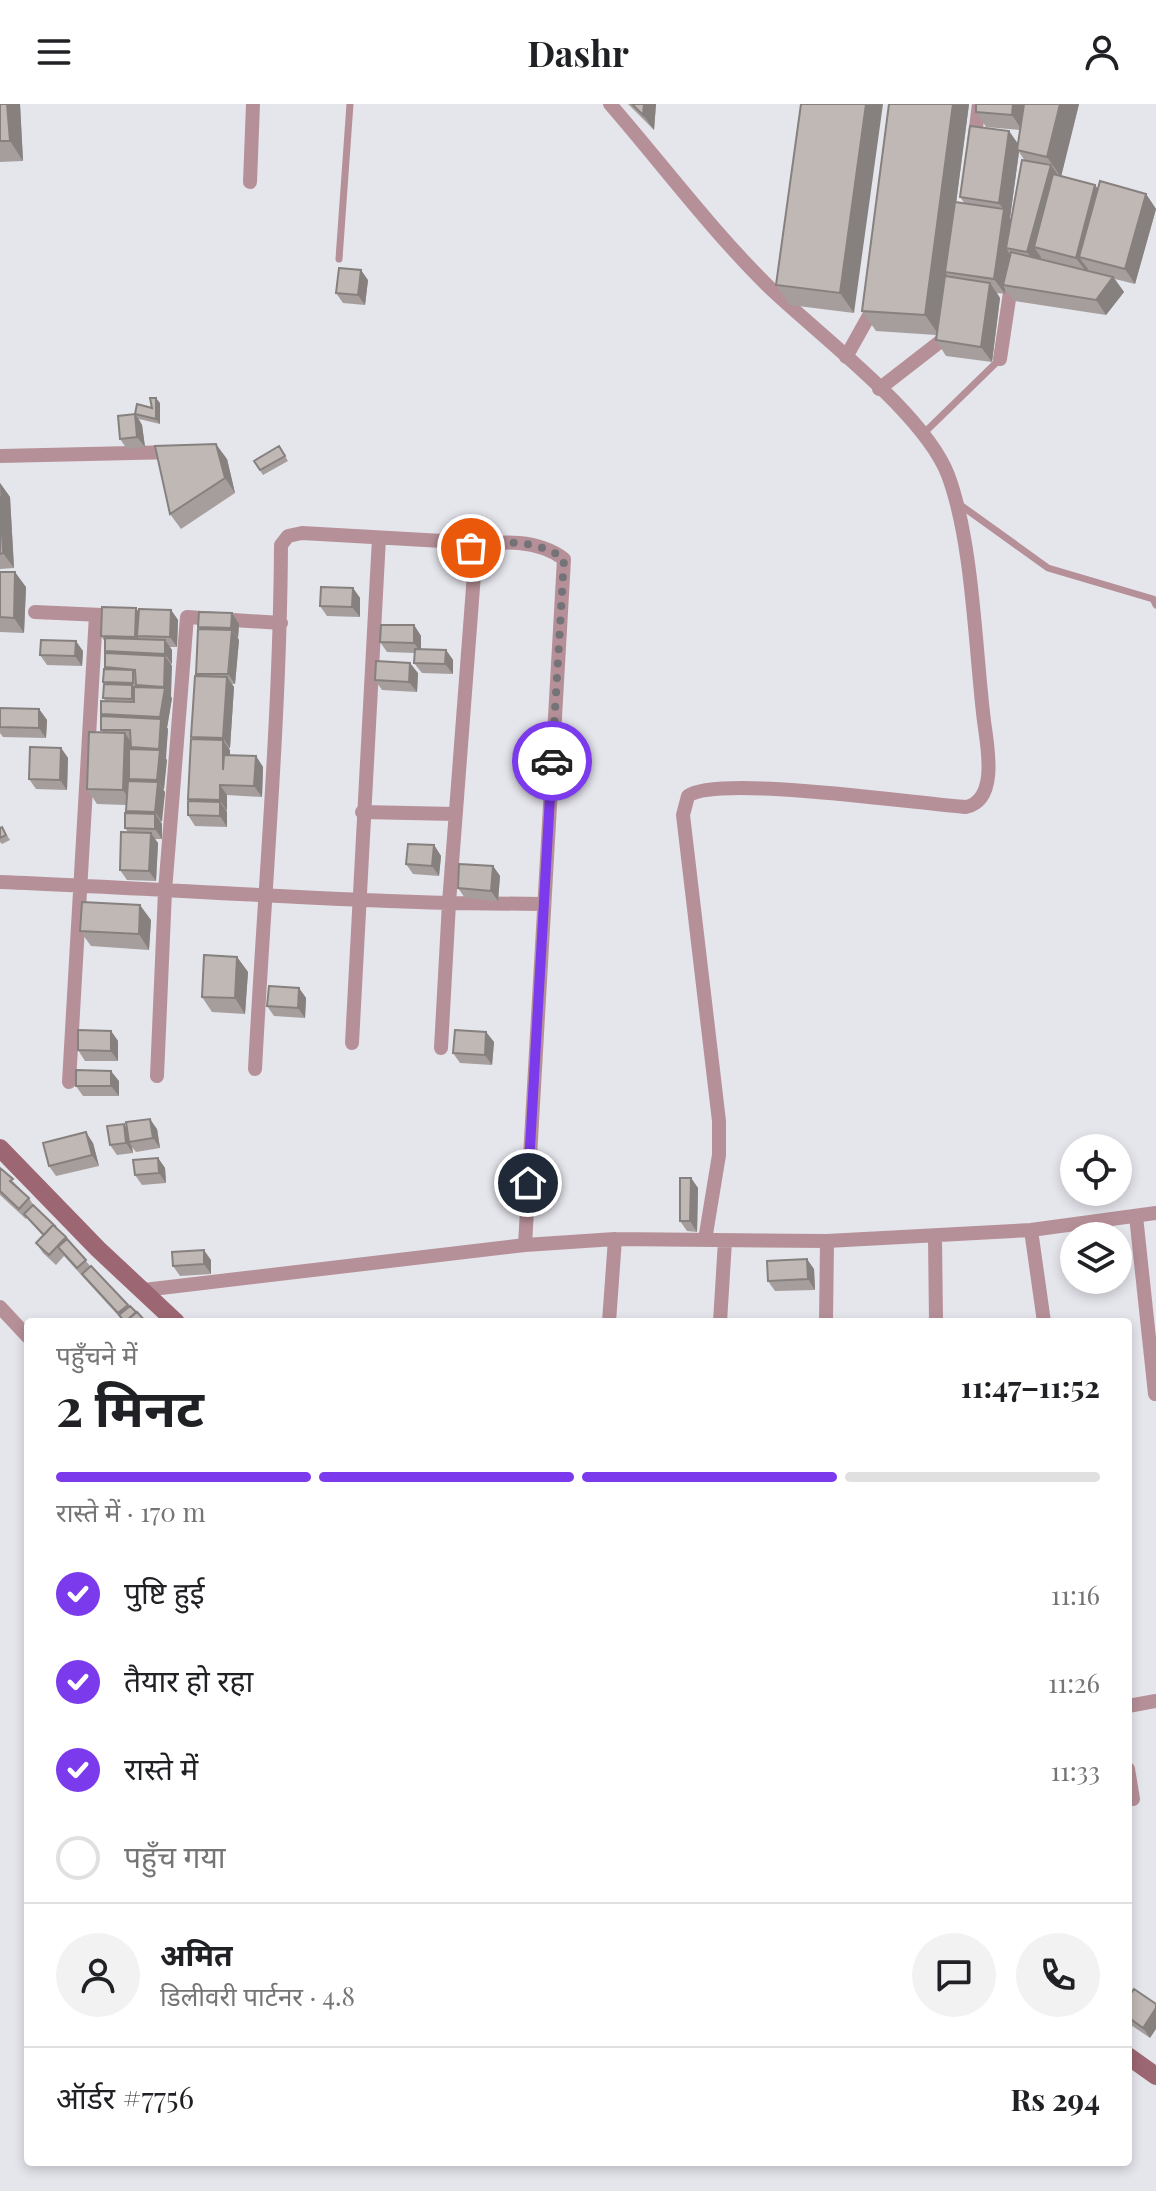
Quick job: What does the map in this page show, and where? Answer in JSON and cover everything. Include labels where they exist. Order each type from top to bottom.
[{"type":"main road","points":[[2,1155],[172,1318]]},
{"type":"main road","points":[[1132,2059],[1156,2076]]},
{"type":"street","points":[[250,182],[253,104]]},
{"type":"street","points":[[610,104],[767,285],[924,433],[948,474],[960,527],[969,576],[986,741],[987,789],[974,805],[931,805],[808,790],[705,789],[688,796],[683,815],[719,1121],[719,1155],[705,1240]]},
{"type":"street","points":[[970,166],[979,104]]},
{"type":"street","points":[[1000,359],[1013,269]]},
{"type":"street","points":[[846,357],[870,314],[873,284]]},
{"type":"street","points":[[879,389],[946,337],[948,322]]},
{"type":"street","points":[[0,456],[185,452]]},
{"type":"street","points":[[255,1069],[281,623],[281,545],[288,536],[302,533],[460,542],[471,548],[475,561],[441,1048]]},
{"type":"street","points":[[352,1043],[357,901],[379,538]]},
{"type":"street","points":[[471,548],[494,541],[550,549],[564,559],[525,1245]]},
{"type":"street","points":[[35,612],[104,615],[81,886],[69,1082]]},
{"type":"street","points":[[157,1076],[179,617],[281,623]]},
{"type":"street","points":[[362,812],[455,814]]},
{"type":"street","points":[[0,882],[357,901],[544,904]]},
{"type":"street","points":[[144,1290],[525,1245],[615,1239],[827,1241],[935,1237],[1031,1230],[1156,1213]]},
{"type":"street","points":[[1136,1216],[1155,1394]]},
{"type":"street","points":[[1031,1230],[1043,1318]]},
{"type":"street","points":[[935,1237],[936,1318]]},
{"type":"street","points":[[609,1318],[615,1239]]},
{"type":"street","points":[[720,1318],[725,1241]]},
{"type":"street","points":[[826,1318],[827,1241]]},
{"type":"street","points":[[0,1307],[24,1333]]},
{"type":"street","points":[[1132,1705],[1156,1701]]},
{"type":"street","points":[[1132,1793],[1133,1799]]},
{"type":"lane","points":[[339,259],[350,104]]},
{"type":"lane","points":[[924,433],[1000,359]]},
{"type":"lane","points":[[954,500],[1048,568],[1153,599],[1156,605]]},
{"type":"building","points":[[0,104],[7,104],[10,141],[0,141]]},
{"type":"building","points":[[632,104],[644,104],[643,115]]},
{"type":"building","points":[[801,104],[866,104],[840,293],[776,285]]},
{"type":"building","points":[[889,104],[953,104],[925,315],[862,311]]},
{"type":"building","points":[[976,104],[1013,104],[1012,115],[976,112]]},
{"type":"building","points":[[1024,104],[1060,104],[1047,157],[1017,150]]},
{"type":"building","points":[[970,126],[1009,131],[999,203],[960,197]]},
{"type":"building","points":[[1022,160],[1051,165],[1027,252],[1006,248]]},
{"type":"building","points":[[1053,174],[1095,185],[1076,258],[1034,247]]},
{"type":"building","points":[[1100,181],[1146,194],[1125,269],[1079,257]]},
{"type":"building","points":[[955,202],[1004,209],[994,279],[945,272]]},
{"type":"building","points":[[1011,252],[1113,277],[1096,300],[1003,285]]},
{"type":"building","points":[[339,268],[361,270],[358,295],[336,293]]},
{"type":"building","points":[[945,276],[990,283],[981,347],[936,340]]},
{"type":"building","points":[[150,398],[156,398],[156,419],[135,414],[137,404],[152,408]]},
{"type":"building","points":[[135,414],[137,437],[120,439],[118,416]]},
{"type":"building","points":[[216,444],[225,478],[170,514],[155,446]]},
{"type":"building","points":[[279,446],[285,456],[260,470],[254,461]]},
{"type":"building","points":[[0,496],[3,553],[0,554]]},
{"type":"building","points":[[0,572],[15,572],[14,618],[0,617]]},
{"type":"building","points":[[321,587],[353,588],[352,607],[320,606]]},
{"type":"building","points":[[102,607],[136,608],[135,637],[101,636]]},
{"type":"building","points":[[139,609],[171,610],[170,637],[137,636]]},
{"type":"building","points":[[199,612],[232,613],[231,628],[198,627]]},
{"type":"building","points":[[381,625],[414,625],[414,643],[380,642]]},
{"type":"building","points":[[198,629],[232,630],[228,674],[196,674]]},
{"type":"building","points":[[105,638],[165,640],[165,654],[105,651]]},
{"type":"building","points":[[41,640],[76,641],[75,656],[40,655]]},
{"type":"building","points":[[415,649],[446,650],[445,664],[414,663]]},
{"type":"building","points":[[105,653],[165,656],[164,687],[136,685],[135,670],[105,667]]},
{"type":"building","points":[[376,661],[410,663],[409,682],[375,680]]},
{"type":"building","points":[[104,669],[133,670],[133,683],[103,682]]},
{"type":"building","points":[[195,676],[227,677],[223,738],[191,737]]},
{"type":"building","points":[[104,684],[132,685],[132,699],[103,698]]},
{"type":"building","points":[[134,687],[165,688],[160,717],[101,714],[101,701],[134,702]]},
{"type":"building","points":[[0,708],[39,709],[39,728],[0,727]]},
{"type":"building","points":[[101,716],[161,719],[159,749],[131,747],[130,730],[101,730]]},
{"type":"building","points":[[89,732],[125,733],[123,790],[87,789]]},
{"type":"building","points":[[191,739],[223,740],[223,770],[224,755],[256,756],[254,786],[220,785],[220,800],[188,799]]},
{"type":"building","points":[[30,747],[61,748],[60,780],[29,779]]},
{"type":"building","points":[[129,749],[160,750],[157,780],[129,779]]},
{"type":"building","points":[[128,781],[158,782],[155,812],[126,811]]},
{"type":"building","points":[[188,801],[220,802],[220,816],[188,815]]},
{"type":"building","points":[[125,813],[155,814],[155,829],[125,828]]},
{"type":"building","points":[[121,832],[151,833],[149,871],[120,870]]},
{"type":"building","points":[[408,844],[434,845],[432,866],[406,864]]},
{"type":"building","points":[[459,864],[493,866],[491,891],[458,888]]},
{"type":"building","points":[[82,902],[140,905],[139,934],[80,931]]},
{"type":"building","points":[[204,955],[237,957],[235,998],[202,997]]},
{"type":"building","points":[[269,986],[299,988],[298,1008],[267,1006]]},
{"type":"building","points":[[78,1030],[111,1031],[111,1051],[78,1050]]},
{"type":"building","points":[[455,1030],[486,1032],[485,1055],[453,1053]]},
{"type":"building","points":[[76,1070],[111,1071],[111,1086],[76,1086]]},
{"type":"building","points":[[150,1119],[153,1138],[129,1142],[126,1122]]},
{"type":"building","points":[[124,1124],[126,1143],[110,1145],[107,1126]]},
{"type":"building","points":[[86,1132],[92,1155],[49,1166],[43,1143]]},
{"type":"building","points":[[158,1158],[159,1173],[135,1175],[133,1160]]},
{"type":"building","points":[[0,1168],[29,1198],[19,1209],[0,1191]]},
{"type":"building","points":[[680,1178],[691,1178],[690,1221],[680,1221]]},
{"type":"building","points":[[33,1205],[56,1227],[53,1225],[44,1235],[24,1214]]},
{"type":"building","points":[[53,1225],[66,1237],[49,1255],[36,1243]]},
{"type":"building","points":[[67,1239],[86,1260],[77,1268],[58,1247]]},
{"type":"building","points":[[204,1250],[204,1264],[173,1266],[172,1252]]},
{"type":"building","points":[[807,1259],[808,1279],[768,1281],[767,1261]]},
{"type":"building","points":[[91,1266],[128,1305],[118,1313],[82,1274]]},
{"type":"building","points":[[130,1306],[136,1312],[129,1318],[119,1315]]},
{"type":"building","points":[[1134,1989],[1156,2004],[1143,2028],[1132,2020]]},
{"type":"way so far","points":[[471,548],[494,541],[550,549],[564,559],[552,761]]},
{"type":"route","points":[[528,1183],[552,761]]}]
